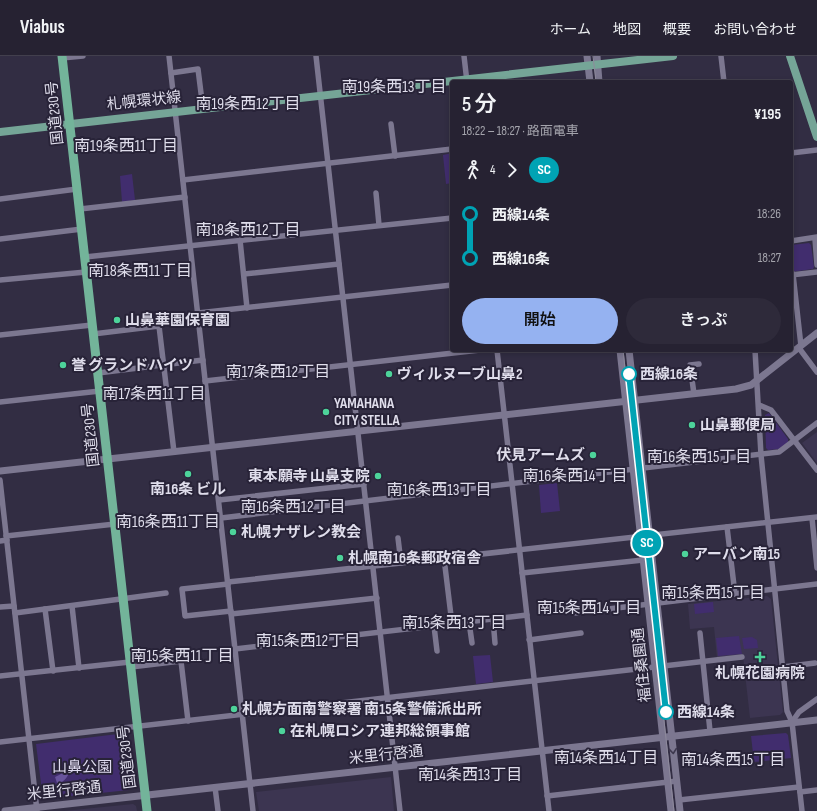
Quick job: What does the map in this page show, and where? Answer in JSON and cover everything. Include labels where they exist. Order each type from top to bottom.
[{"type":"highway","name":"国道230号","points":[[62,57],[147,811]]},
{"type":"main road","name":"札幌環状線","points":[[475,80],[673,56]]},
{"type":"main road","points":[[790,56],[817,137]]},
{"type":"main road","name":"札幌環状線","points":[[0,132],[450,83]]},
{"type":"street","points":[[62,57],[83,56]]},
{"type":"street","points":[[169,56],[253,811]]},
{"type":"street","points":[[316,56],[400,811]]},
{"type":"street","points":[[464,56],[467,80]]},
{"type":"street","points":[[587,56],[590,80]]},
{"type":"street","points":[[597,56],[599,80]]},
{"type":"street","points":[[721,56],[724,80]]},
{"type":"street","points":[[171,73],[198,69],[203,109]]},
{"type":"street","points":[[391,124],[395,156]]},
{"type":"street","points":[[183,180],[450,149]]},
{"type":"street","points":[[793,153],[817,150]]},
{"type":"street","points":[[0,199],[77,190]]},
{"type":"street","points":[[376,193],[380,225]]},
{"type":"street","points":[[80,209],[185,197]]},
{"type":"street","points":[[85,257],[450,218]]},
{"type":"street","points":[[0,239],[82,229]]},
{"type":"street","points":[[793,241],[816,238],[817,265]]},
{"type":"street","points":[[240,240],[247,308]]},
{"type":"street","points":[[244,274],[339,264]]},
{"type":"street","points":[[0,280],[86,272]]},
{"type":"street","points":[[793,274],[817,272]]},
{"type":"street","points":[[793,283],[800,347],[817,372]]},
{"type":"street","points":[[198,313],[450,285]]},
{"type":"street","points":[[0,335],[159,326],[174,452]]},
{"type":"street","points":[[0,471],[742,388],[751,385],[817,333]]},
{"type":"street","points":[[205,381],[461,352]]},
{"type":"street","points":[[497,352],[548,811]]},
{"type":"street","name":"福住桑園通","points":[[620,352],[671,811]]},
{"type":"street","name":"福住桑園通","points":[[629,352],[680,811]]},
{"type":"street","points":[[755,352],[758,379],[761,455],[787,711],[792,722],[802,811]]},
{"type":"street","points":[[98,373],[203,360]]},
{"type":"street","points":[[694,394],[690,365],[699,364]]},
{"type":"street","points":[[0,402],[100,391]]},
{"type":"street","points":[[759,405],[771,410],[817,470]]},
{"type":"street","points":[[220,518],[359,503],[365,500],[780,452],[817,423]]},
{"type":"street","points":[[0,480],[37,809]]},
{"type":"street","points":[[218,500],[364,484]]},
{"type":"street","points":[[377,598],[231,613],[185,616],[182,590],[228,583],[520,549],[814,518],[817,568]]},
{"type":"street","points":[[0,540],[115,524]]},
{"type":"street","points":[[727,527],[735,594]]},
{"type":"street","points":[[398,538],[401,563]]},
{"type":"street","points":[[444,558],[452,624]]},
{"type":"street","points":[[522,573],[644,560]]},
{"type":"street","points":[[575,613],[817,584]]},
{"type":"street","points":[[15,613],[166,593]]},
{"type":"street","points":[[0,607],[14,606]]},
{"type":"street","points":[[72,606],[79,668]]},
{"type":"street","points":[[45,609],[53,671]]},
{"type":"street","points":[[235,649],[527,615]]},
{"type":"street","points":[[493,619],[495,643]]},
{"type":"street","points":[[470,622],[472,643]]},
{"type":"street","points":[[434,626],[437,651]]},
{"type":"street","points":[[530,640],[581,633]]},
{"type":"street","points":[[700,633],[710,731]]},
{"type":"street","points":[[0,742],[387,699],[655,666],[742,657]]},
{"type":"street","points":[[0,676],[79,668],[182,661],[188,721]]},
{"type":"street","points":[[783,667],[814,663]]},
{"type":"street","points":[[792,722],[799,712],[817,699]]},
{"type":"street","name":"米里行啓通","points":[[5,811],[37,809],[250,783],[817,720]]},
{"type":"street","points":[[547,796],[677,781]]},
{"type":"street","points":[[215,787],[218,811]]},
{"type":"street","points":[[679,800],[800,790],[817,790]]},
{"type":"shaded area","points":[[817,432],[817,463],[802,443]]},
{"type":"shaded area","name":"札幌花園病院","points":[[767,596],[771,599],[783,712],[780,715],[750,718],[743,656],[717,658],[714,627],[690,629],[688,604]]},
{"type":"shaded area","points":[[68,763],[71,767],[68,776],[62,782],[57,783],[55,777],[61,774]]},
{"type":"shaded area","points":[[391,777],[394,811],[259,811],[256,792]]},
{"type":"shaded area","points":[[133,804],[136,806],[137,811],[64,811]]},
{"type":"green space","points":[[450,153],[450,183],[446,184],[443,155]]},
{"type":"green space","points":[[132,174],[135,200],[122,202],[120,176]]},
{"type":"green space","points":[[809,243],[811,245],[813,269],[793,272],[793,245]]},
{"type":"green space","points":[[769,413],[788,439],[788,442],[779,449],[768,450],[766,448],[765,415]]},
{"type":"green space","points":[[557,483],[560,511],[541,513],[539,485]]},
{"type":"green space","points":[[713,602],[714,612],[695,614],[694,604]]},
{"type":"green space","points":[[739,636],[742,654],[718,656],[716,638]]},
{"type":"green space","points":[[752,637],[757,640],[758,648],[744,649],[742,638]]},
{"type":"green space","points":[[490,655],[493,682],[476,684],[473,656]]},
{"type":"green space","name":"山鼻公園","points":[[126,733],[128,748],[119,749],[120,758],[129,758],[133,786],[129,790],[43,799],[36,744]]},
{"type":"green space","points":[[786,733],[788,735],[791,758],[754,762],[751,736]]},
{"type":"tram line","points":[[593,56],[596,80]]},
{"type":"tram line","points":[[623,352],[674,811]]},
{"type":"tram line","name":"SC","points":[[629,374],[666,712]]},
{"type":"place","name":"山鼻華園保育園","points":[[117,320]]},
{"type":"place","name":"誉 グランドハイツ","points":[[63,365]]},
{"type":"place","name":"ヴィルヌーブ山鼻2","points":[[389,374]]},
{"type":"place","name":"西線16条","points":[[629,374]]},
{"type":"place","name":"YAMAHANA CITY STELLA","points":[[326,412]]},
{"type":"place","name":"山鼻郵便局","points":[[692,425]]},
{"type":"place","name":"伏見アームズ","points":[[593,455]]},
{"type":"place","name":"南16条 ビル","points":[[188,474]]},
{"type":"place","name":"東本願寺 山鼻支院","points":[[378,476]]},
{"type":"place","name":"札幌ナザレン教会","points":[[233,532]]},
{"type":"place","name":"アーバン南15","points":[[685,554]]},
{"type":"place","name":"札幌南16条郵政宿舎","points":[[340,558]]},
{"type":"place","name":"札幌花園病院","points":[[760,657]]},
{"type":"place","name":"札幌方面南警察署 南15条警備派出所","points":[[234,709]]},
{"type":"place","name":"西線14条","points":[[666,712]]},
{"type":"place","name":"在札幌ロシア連邦総領事館","points":[[282,731]]},
{"type":"district","name":"南19条西13丁目","points":[[394,87]]},
{"type":"district","name":"南19条西12丁目","points":[[248,104]]},
{"type":"district","name":"南19条西11丁目","points":[[126,146]]},
{"type":"district","name":"南18条西12丁目","points":[[248,230]]},
{"type":"district","name":"南18条西11丁目","points":[[140,271]]},
{"type":"district","name":"南17条西12丁目","points":[[278,372]]},
{"type":"district","name":"南17条西11丁目","points":[[154,394]]},
{"type":"district","name":"南16条西15丁目","points":[[699,457]]},
{"type":"district","name":"南16条西14丁目","points":[[575,476]]},
{"type":"district","name":"南16条西13丁目","points":[[439,490]]},
{"type":"district","name":"南16条西12丁目","points":[[293,507]]},
{"type":"district","name":"南16条西11丁目","points":[[168,522]]},
{"type":"district","name":"南15条西15丁目","points":[[713,593]]},
{"type":"district","name":"南15条西14丁目","points":[[589,608]]},
{"type":"district","name":"南15条西13丁目","points":[[454,623]]},
{"type":"district","name":"南15条西12丁目","points":[[308,641]]},
{"type":"district","name":"南15条西11丁目","points":[[182,656]]},
{"type":"district","name":"南14条西14丁目","points":[[606,758]]},
{"type":"district","name":"南14条西15丁目","points":[[733,760]]},
{"type":"district","name":"南14条西13丁目","points":[[470,775]]}]
